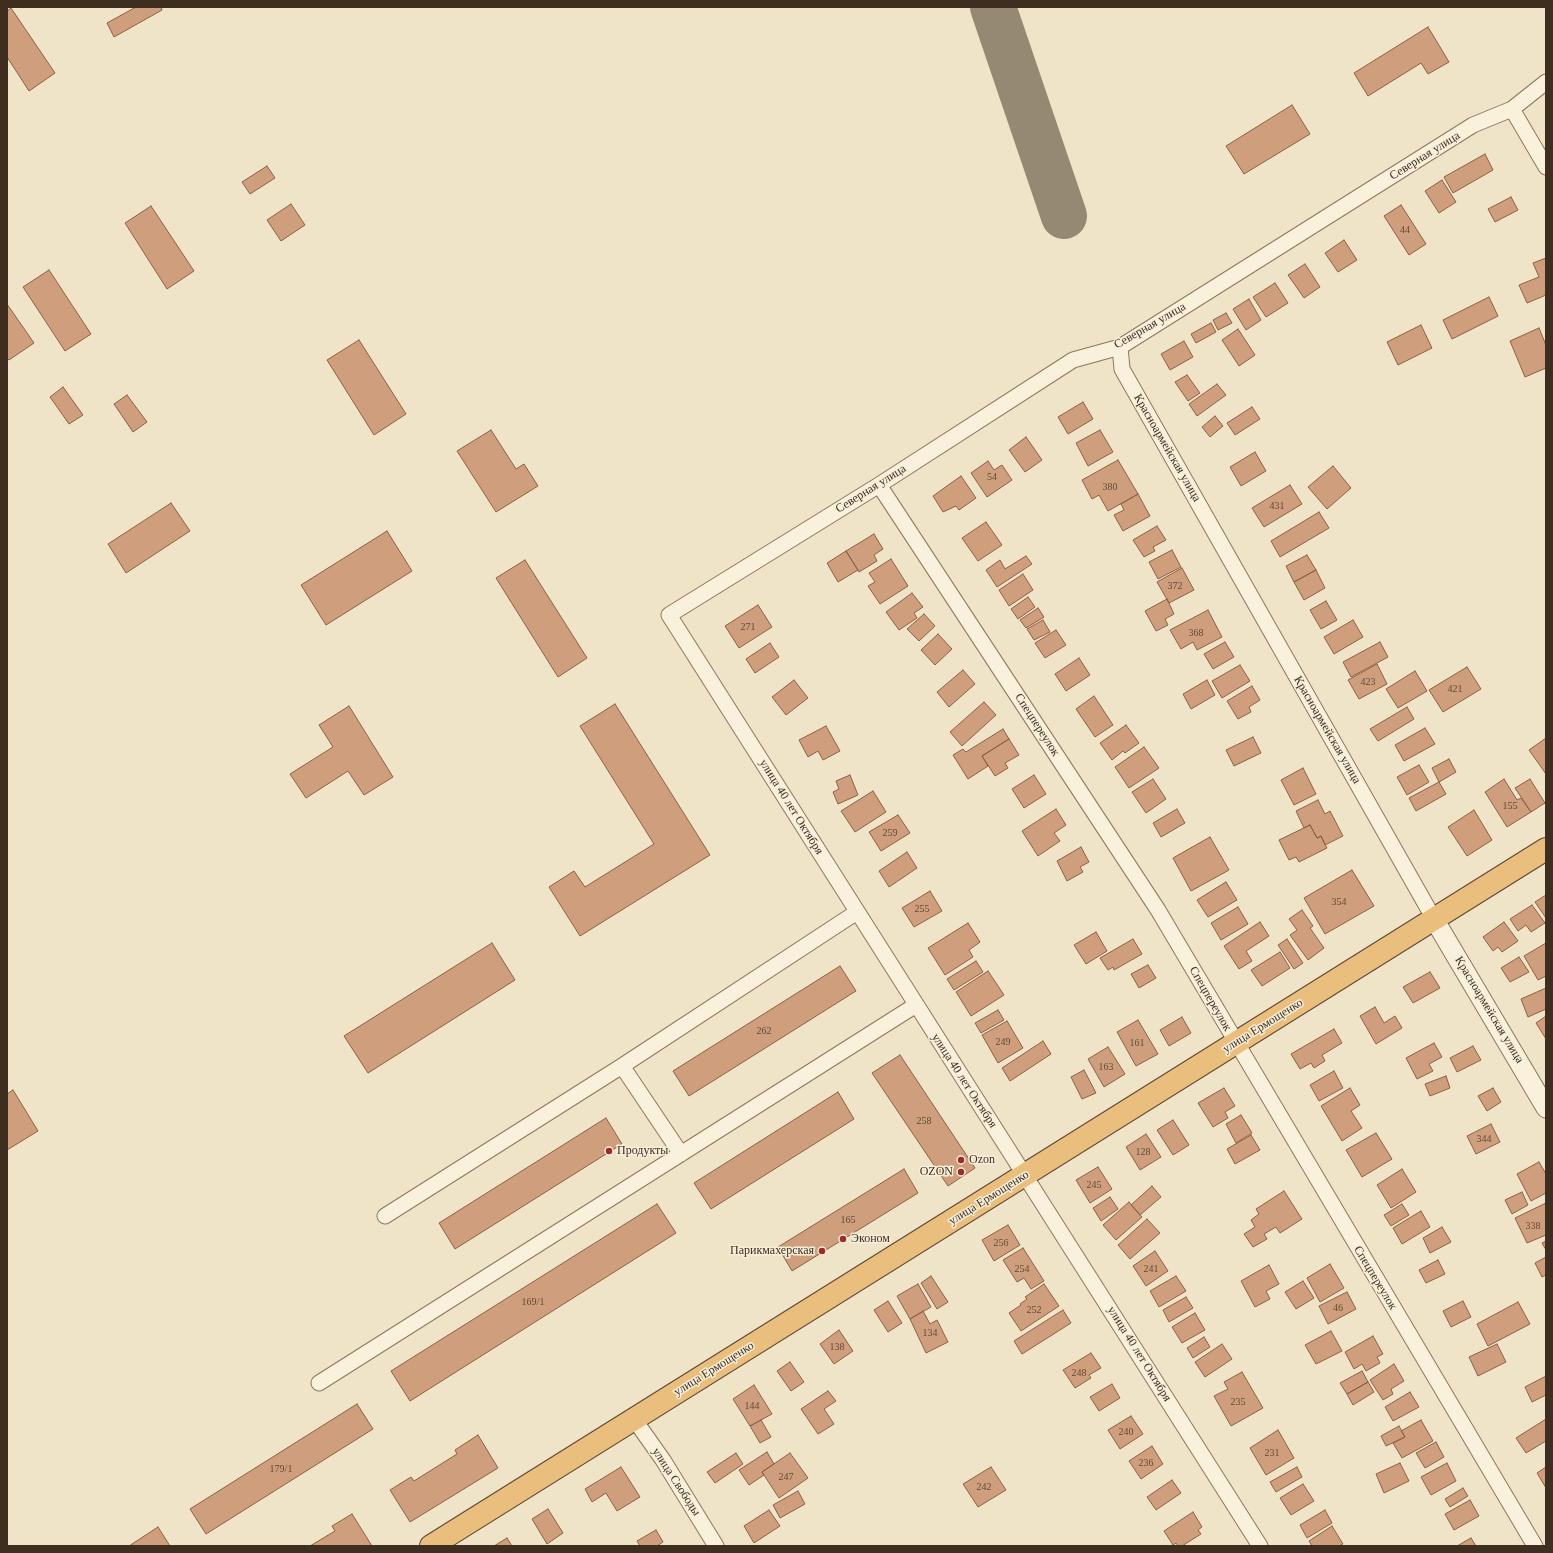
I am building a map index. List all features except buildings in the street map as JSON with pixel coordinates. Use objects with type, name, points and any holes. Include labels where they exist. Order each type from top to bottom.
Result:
[{"type":"highway","name":"улица Ермощенко","points":[[431,1546],[1546,849]]},
{"type":"street","name":"Северная улица","points":[[669,615],[879,484],[1073,360],[1120,347],[1473,125],[1512,109],[1546,82]]},
{"type":"street","points":[[1512,109],[1546,167]]},
{"type":"street","name":"Красноармейская улица","points":[[1120,347],[1122,369],[1434,919],[1546,1108]]},
{"type":"street","name":"Спецпереулок","points":[[879,484],[1158,910],[1535,1546]]},
{"type":"street","name":"улица 40 лет Октября","points":[[669,615],[1260,1546]]},
{"type":"street","points":[[385,1216],[622,1066],[857,912]]},
{"type":"street","points":[[319,1383],[916,1005]]},
{"type":"street","points":[[622,1066],[681,1154]]},
{"type":"street","name":"улица Свободы","points":[[634,1419],[663,1460],[716,1546]]},
{"type":"taxiway","points":[[993,7],[1064,216]]},
{"type":"place","name":"Продукты","points":[[609,1151]]},
{"type":"place","name":"Ozon","points":[[961,1160]]},
{"type":"place","name":"OZON","points":[[961,1172]]},
{"type":"place","name":"Эконом","points":[[843,1239]]},
{"type":"place","name":"Парикмахерская","points":[[822,1251]]}]
